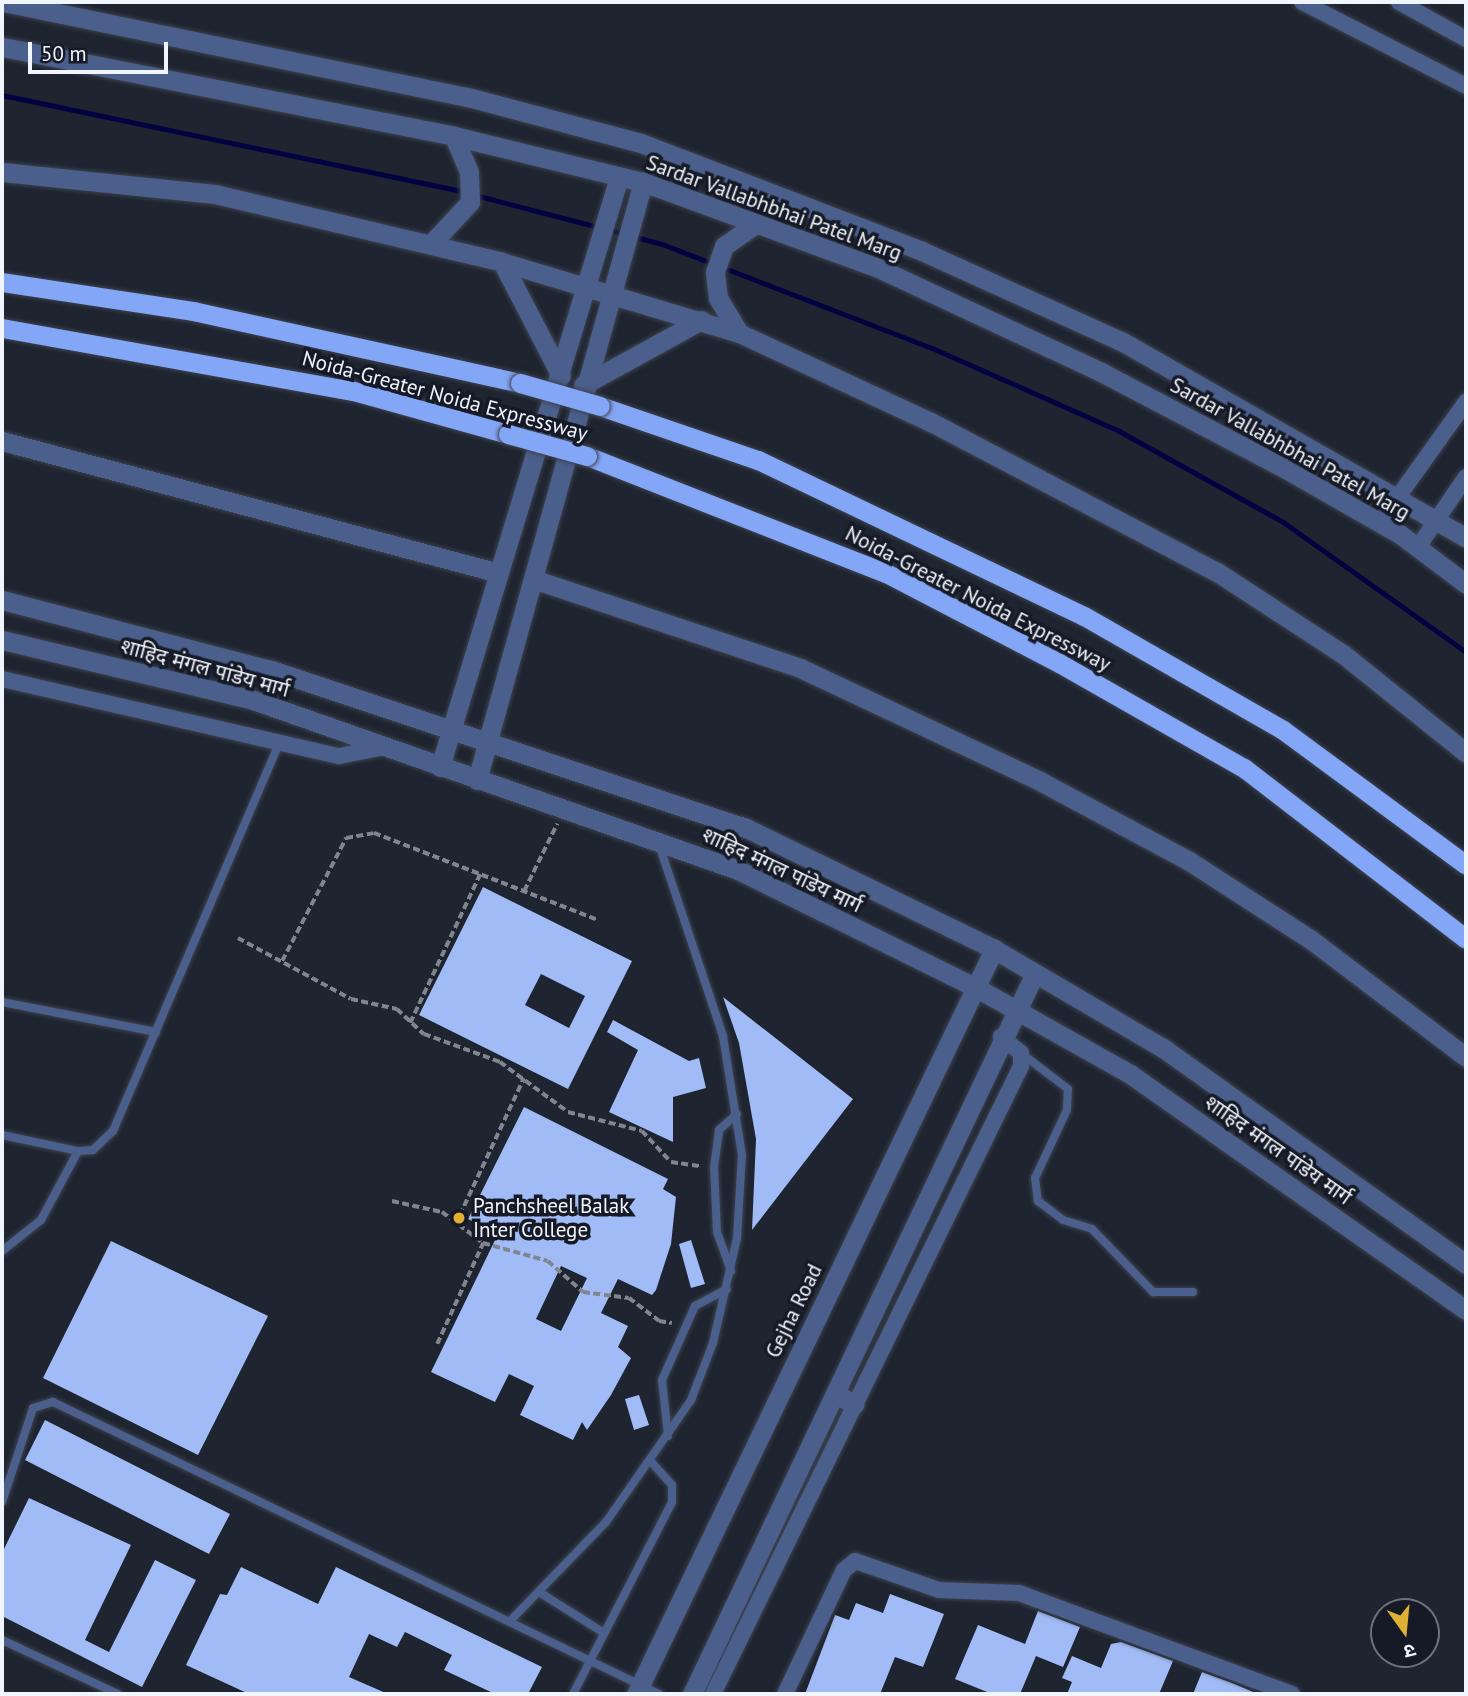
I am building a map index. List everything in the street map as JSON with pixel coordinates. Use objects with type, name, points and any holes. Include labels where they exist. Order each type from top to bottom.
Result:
[{"type":"highway","name":"Noida-Greater Noida Expressway","points":[[2,282],[194,311],[520,383],[600,406],[758,460],[1084,616],[1283,730],[1466,864]]},
{"type":"highway","name":"Noida-Greater Noida Expressway","points":[[2,328],[353,391],[587,456],[873,567],[1059,663],[1244,768],[1466,939]]},
{"type":"street","name":"Sardar Vallabhbhai Patel Marg","points":[[4,2],[468,97],[641,143],[1043,305],[1399,494],[1438,517],[1466,538]]},
{"type":"street","points":[[1302,2],[1466,86]]},
{"type":"street","points":[[1399,2],[1466,39]]},
{"type":"street","name":"Sardar Vallabhbhai Patel Marg","points":[[2,47],[454,135],[643,183],[878,268],[1101,372],[1380,522],[1466,584]]},
{"type":"street","points":[[431,244],[470,202],[469,172],[454,135]]},
{"type":"street","points":[[2,172],[215,194],[502,262],[610,291],[739,332],[931,422],[1217,572],[1342,654],[1466,753]]},
{"type":"street","points":[[440,767],[620,177]]},
{"type":"street","points":[[477,780],[536,580],[583,385],[643,183]]},
{"type":"street","points":[[739,332],[718,298],[715,272],[724,246],[756,224]]},
{"type":"street","points":[[502,262],[561,376]]},
{"type":"street","points":[[583,385],[701,320]]},
{"type":"street","points":[[1380,522],[1466,402]]},
{"type":"street","points":[[2,441],[499,573]]},
{"type":"street","points":[[1418,547],[1466,477]]},
{"type":"street","points":[[536,580],[800,668],[1040,781],[1244,896],[1466,1057]]},
{"type":"street","points":[[2,600],[271,670],[453,728],[746,828],[994,949],[1163,1048],[1466,1264]]},
{"type":"street","name":"शाहिद मंगल पांडेय मार्ग","points":[[2,640],[253,700],[477,780],[566,805],[738,870],[975,987],[1130,1074],[1466,1310]]},
{"type":"street","points":[[2,679],[349,757],[385,747]]},
{"type":"street","name":"Gejha Road","points":[[638,1690],[994,949]]},
{"type":"street","points":[[692,1694],[1001,1037],[1035,973]]},
{"type":"street","points":[[713,1694],[1021,1066],[1021,1053],[1001,1037]]},
{"type":"street","points":[[835,1394],[855,1404]]},
{"type":"street","points":[[785,1694],[844,1570],[855,1561],[939,1590],[1019,1593],[1292,1694]]},
{"type":"lane","points":[[2,1135],[78,1151],[93,1150],[113,1131],[280,742]]},
{"type":"lane","points":[[510,1621],[597,1534],[652,1463],[695,1394],[731,1271],[742,1155],[737,1114],[720,1025],[657,839]]},
{"type":"lane","points":[[2,1002],[156,1032]]},
{"type":"lane","points":[[1021,1053],[1068,1089],[1067,1111],[1035,1178],[1038,1201],[1063,1220],[1092,1229],[1153,1292],[1193,1292]]},
{"type":"lane","points":[[731,1271],[717,1231],[714,1167],[719,1130],[737,1114]]},
{"type":"lane","points":[[2,1251],[41,1220],[78,1151]]},
{"type":"lane","points":[[668,1436],[661,1389],[685,1325],[695,1306],[727,1289]]},
{"type":"lane","points":[[2,1502],[33,1408],[52,1402],[590,1660],[638,1690],[659,1694]]},
{"type":"lane","points":[[573,1694],[674,1496],[652,1463]]},
{"type":"lane","points":[[539,1592],[604,1633]]},
{"type":"lane","points":[[2,1640],[118,1694]]},
{"type":"path","points":[[524,891],[566,805]]},
{"type":"path","points":[[282,961],[346,838],[374,833],[598,920]]},
{"type":"path","points":[[410,1023],[480,874]]},
{"type":"path","points":[[238,938],[351,999],[397,1009],[410,1023],[524,1078],[568,1112],[642,1131],[671,1162],[714,1167]]},
{"type":"path","points":[[455,1225],[524,1078]]},
{"type":"path","points":[[392,1201],[423,1204],[483,1243],[548,1261],[583,1292],[629,1298],[659,1321],[685,1325]]},
{"type":"path","points":[[438,1344],[483,1243]]},
{"type":"building","points":[[483,887],[632,961],[568,1089],[419,1015]],"holes":[[[541,974],[585,996],[569,1028],[525,1005]]]},
{"type":"building","points":[[723,997],[853,1099],[752,1230],[756,1139],[739,1043]]},
{"type":"building","points":[[613,1020],[689,1061],[699,1058],[706,1088],[673,1097],[673,1142],[609,1112],[638,1050],[607,1032]]},
{"type":"building","points":[[524,1107],[668,1179],[663,1189],[676,1197],[671,1244],[656,1290],[652,1295],[618,1279],[601,1313],[628,1326],[618,1347],[631,1358],[611,1395],[587,1430],[582,1422],[573,1440],[520,1415],[534,1386],[509,1374],[495,1402],[431,1372],[498,1234],[468,1219]],"holes":[[[561,1266],[587,1278],[561,1331],[536,1319]]]},
{"type":"building","points":[[691,1240],[705,1284],[691,1288],[679,1244]]},
{"type":"building","points":[[111,1241],[268,1316],[198,1455],[43,1378]]},
{"type":"building","points":[[639,1395],[649,1425],[634,1430],[625,1399]]},
{"type":"building","points":[[45,1420],[230,1514],[209,1554],[25,1460]]},
{"type":"building","points":[[29,1498],[131,1545],[85,1640],[109,1652],[155,1560],[196,1580],[142,1687],[2,1616],[2,1553]]},
{"type":"building","points":[[241,1567],[318,1604],[336,1567],[542,1667],[528,1694],[495,1694],[444,1670],[452,1655],[405,1632],[397,1647],[369,1634],[349,1677],[388,1694],[249,1694],[186,1665],[220,1594],[227,1595]]},
{"type":"building","points":[[890,1594],[944,1614],[923,1667],[895,1657],[880,1694],[805,1694],[835,1615],[849,1620],[856,1603],[883,1613]]},
{"type":"building","points":[[1038,1611],[1080,1627],[1063,1667],[1036,1656],[1020,1694],[992,1694],[955,1679],[978,1625],[1025,1644]]},
{"type":"building","points":[[1121,1642],[1173,1661],[1159,1694],[1067,1694],[1072,1682],[1062,1678],[1072,1656],[1101,1668],[1111,1644]]},
{"type":"building","points":[[1202,1672],[1232,1683],[1258,1694],[1193,1694]]},
{"type":"waterway","points":[[2,95],[466,192]]},
{"type":"waterway","points":[[475,195],[598,227]]},
{"type":"waterway","points":[[607,229],[662,244],[932,348],[1119,431],[1283,522],[1466,652]]},
{"type":"place","name":"Panchsheel Balak Inter College","points":[[459,1218]]}]
